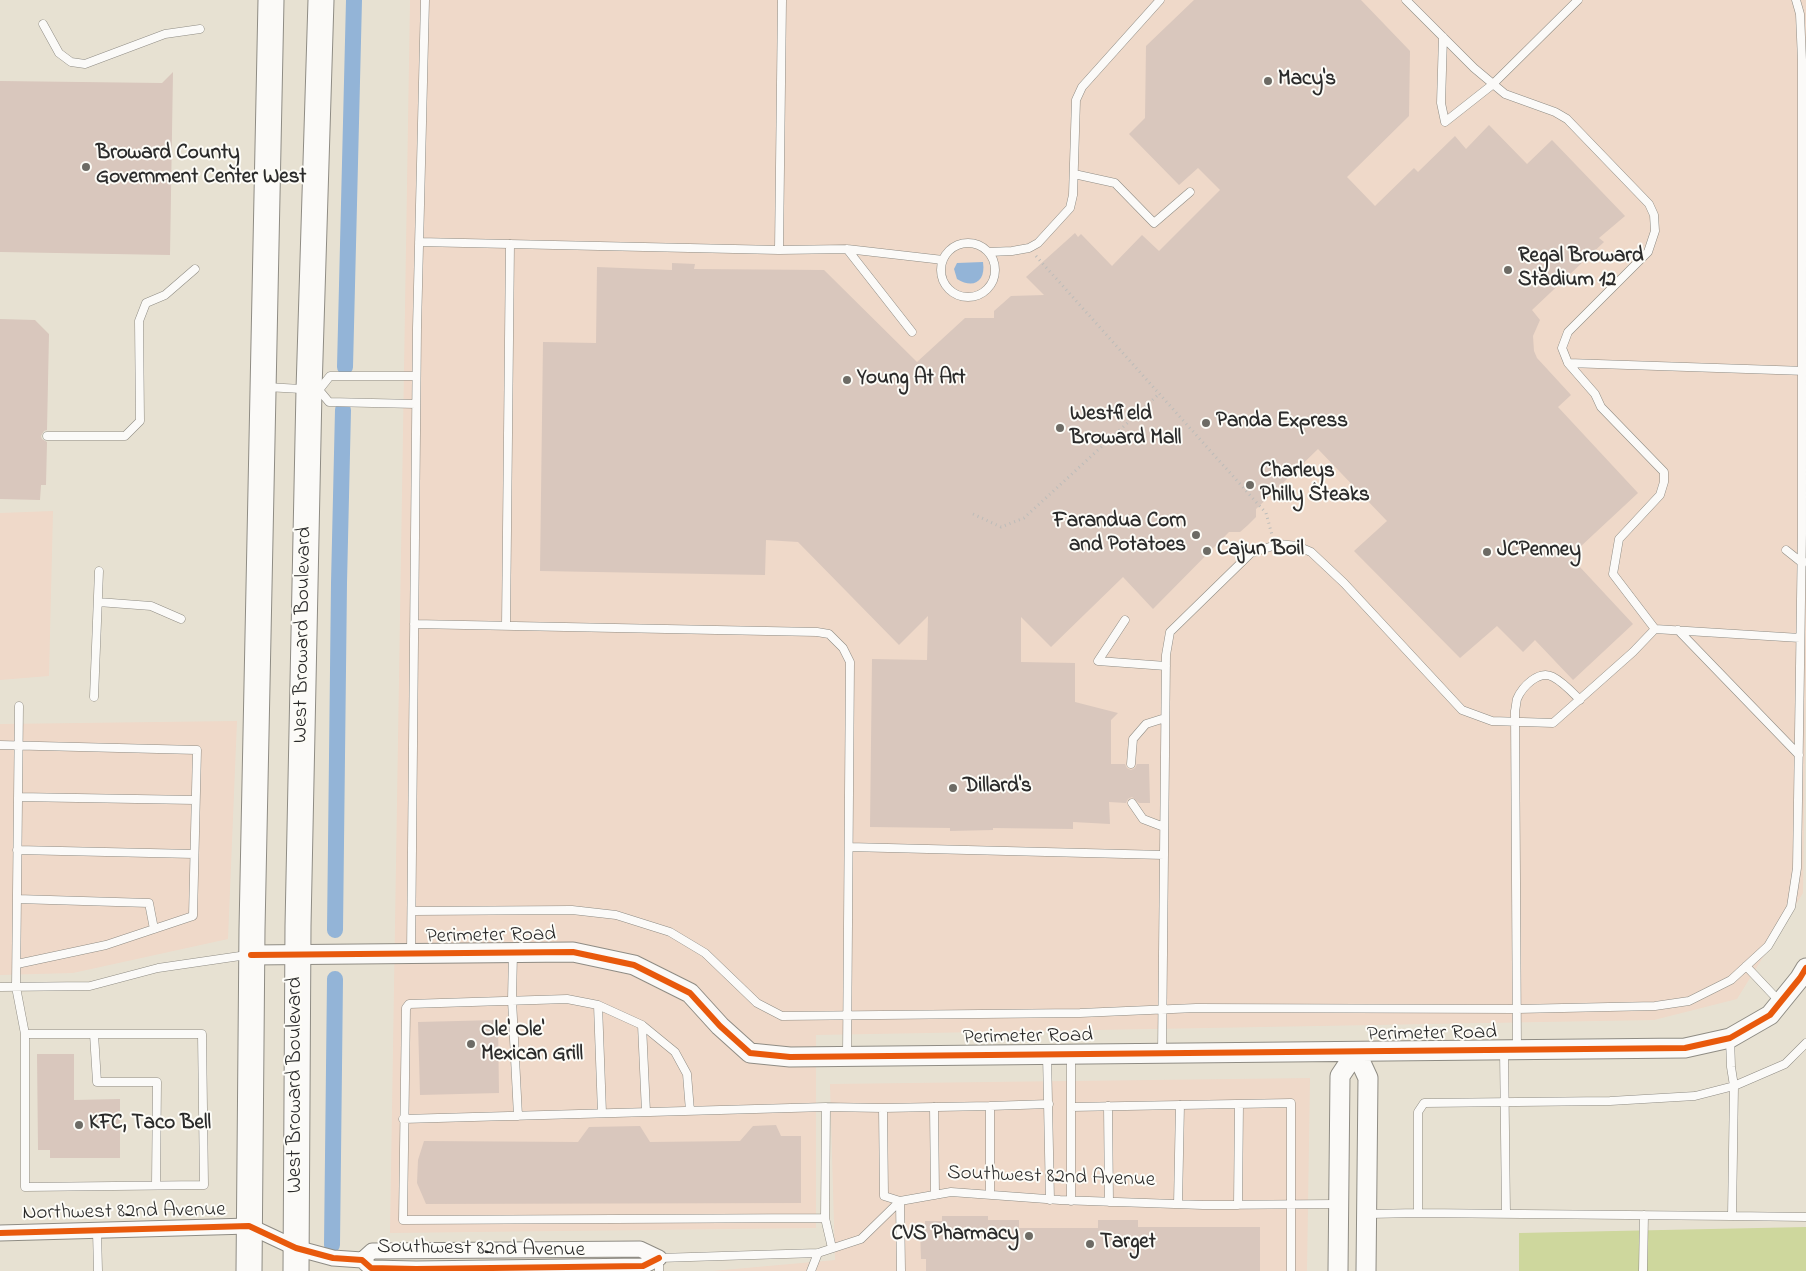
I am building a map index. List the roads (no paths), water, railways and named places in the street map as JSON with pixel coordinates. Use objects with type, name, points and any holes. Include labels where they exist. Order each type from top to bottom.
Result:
[{"type":"main road","points":[[249,1271],[252,954],[271,0]]},
{"type":"main road","name":"West Broward Boulevard","points":[[296,1260],[298,955],[314,390],[321,0]]},
{"type":"street","name":"Perimeter Road","points":[[252,954],[573,952],[634,965],[690,993],[720,1026],[750,1053],[790,1057],[1685,1048],[1730,1038],[1770,1015],[1806,968]]},
{"type":"street","points":[[1338,1271],[1340,1076],[1356,1052]]},
{"type":"street","points":[[1356,1052],[1368,1078],[1366,1262]]},
{"type":"street","name":"Northwest 82nd Avenue","points":[[0,1233],[249,1226]]},
{"type":"street","name":"Southwest 82nd Avenue","points":[[249,1226],[296,1260],[333,1258],[369,1266],[452,1270],[510,1268],[617,1269],[659,1264]]},
{"type":"street","points":[[1338,1244],[1366,1262]]},
{"type":"street","name":"Southwest 82nd Avenue","points":[[369,1266],[372,1251],[640,1249],[659,1264]]},
{"type":"street","points":[[510,1268],[511,1250]]},
{"type":"lane","points":[[411,954],[416,376],[425,0]]},
{"type":"lane","points":[[779,250],[782,0]]},
{"type":"lane","points":[[989,252],[1012,252],[1029,248],[1038,243],[1070,208],[1073,194],[1076,100],[1082,87],[1160,0]]},
{"type":"lane","points":[[1406,0],[1492,85],[1505,94],[1567,118],[1649,204],[1654,216],[1655,231],[1648,252],[1568,332],[1562,348],[1568,363],[1595,394],[1601,407],[1664,472],[1664,482],[1660,495],[1619,539],[1613,574],[1654,629]]},
{"type":"lane","points":[[1443,38],[1441,103],[1445,122],[1492,85],[1578,0]]},
{"type":"lane","points":[[412,911],[572,910],[616,915],[670,932],[698,949],[757,1003],[782,1016],[1080,1013],[1163,1009],[1517,1010],[1612,1008],[1655,1006],[1690,1001],[1731,980],[1768,946],[1791,907],[1802,830],[1799,755],[1800,638],[1804,562],[1802,60],[1800,14],[1796,0]]},
{"type":"lane","points":[[43,24],[59,53],[71,62],[85,64],[164,34],[200,29]]},
{"type":"lane","points":[[1074,174],[1115,182],[1154,223],[1190,192]]},
{"type":"lane","points":[[419,242],[779,250],[847,249],[943,260]]},
{"type":"lane","points":[[963,243],[973,243],[989,252],[993,259],[995,277],[991,285],[977,296],[960,296],[952,292],[946,285],[941,268],[943,260],[947,251],[963,243]]},
{"type":"lane","points":[[506,626],[510,244]]},
{"type":"lane","points":[[847,249],[912,332]]},
{"type":"lane","points":[[47,436],[125,436],[140,421],[138,321],[146,302],[165,295],[196,269]]},
{"type":"lane","points":[[1568,363],[1804,371]]},
{"type":"lane","points":[[314,390],[330,376],[416,376]]},
{"type":"lane","points":[[263,387],[314,390],[329,402],[416,404]]},
{"type":"lane","points":[[1162,1053],[1166,655],[1170,632],[1251,553],[1275,545],[1298,546],[1312,552],[1344,583],[1462,710],[1492,721],[1553,723],[1633,652],[1654,629],[1800,638]]},
{"type":"lane","points":[[1786,550],[1804,562]]},
{"type":"lane","points":[[94,697],[99,571]]},
{"type":"lane","points":[[98,602],[151,606],[181,619]]},
{"type":"lane","points":[[1126,620],[1098,661],[1166,666]]},
{"type":"lane","points":[[414,624],[817,632],[829,634],[843,648],[850,662],[847,1056]]},
{"type":"lane","points":[[1678,630],[1799,755]]},
{"type":"lane","points":[[1506,1214],[1505,1101],[1517,1010],[1517,700],[1528,684],[1537,677],[1549,675],[1555,677],[1580,700]]},
{"type":"lane","points":[[19,706],[16,987],[25,1034],[25,1187],[204,1185],[202,1034],[25,1034]]},
{"type":"lane","points":[[1131,764],[1134,739],[1146,724],[1165,718]]},
{"type":"lane","points":[[0,745],[197,750],[193,916],[106,945],[17,964]]},
{"type":"lane","points":[[18,797],[196,800]]},
{"type":"lane","points":[[1132,803],[1144,819],[1164,827]]},
{"type":"lane","points":[[849,847],[1164,855]]},
{"type":"lane","points":[[18,850],[194,854]]},
{"type":"lane","points":[[17,899],[148,903],[154,929]]},
{"type":"lane","points":[[512,953],[512,1000],[518,1116]]},
{"type":"lane","points":[[0,988],[90,986],[158,968],[252,954]]},
{"type":"lane","points":[[1746,966],[1780,1002]]},
{"type":"lane","points":[[690,1111],[687,1074],[675,1052],[642,1025],[598,1005],[567,999],[409,1004],[407,1006],[403,1119],[403,1220],[825,1218]]},
{"type":"lane","points":[[598,1005],[602,1113]]},
{"type":"lane","points":[[642,1025],[646,1112]]},
{"type":"lane","points":[[94,1034],[97,1082],[157,1082],[156,1185]]},
{"type":"lane","points":[[1730,1038],[1734,1086],[1732,1216]]},
{"type":"lane","points":[[1418,1213],[1418,1112],[1424,1102],[1610,1100],[1695,1096],[1734,1086],[1785,1064],[1806,1043]]},
{"type":"lane","points":[[1048,1054],[1050,1200]]},
{"type":"lane","points":[[1071,1054],[1071,1201]]},
{"type":"lane","points":[[1071,1107],[1291,1103],[1291,1271]]},
{"type":"lane","points":[[403,1119],[1049,1104]]},
{"type":"lane","points":[[1178,1204],[1180,1104]]},
{"type":"lane","points":[[1238,1205],[1239,1104]]},
{"type":"lane","points":[[990,1106],[990,1195]]},
{"type":"lane","points":[[1108,1106],[1109,1202]]},
{"type":"lane","points":[[934,1107],[935,1195]]},
{"type":"lane","points":[[826,1108],[825,1218],[832,1248]]},
{"type":"lane","points":[[883,1108],[884,1196],[900,1201],[901,1271]]},
{"type":"lane","name":"Southwest 82nd Avenue","points":[[659,1264],[818,1253],[861,1239],[900,1201],[951,1192],[1071,1201],[1238,1205],[1339,1204]]},
{"type":"lane","points":[[1366,1214],[1806,1217]]},
{"type":"lane","points":[[1643,1271],[1644,1215]]},
{"type":"lane","points":[[97,1231],[98,1271]]},
{"type":"lane","points":[[812,1271],[818,1253]]},
{"type":"water","points":[[983,262],[982,274],[977,282],[968,283],[957,279],[954,269],[957,263]]},
{"type":"waterway","points":[[345,367],[354,0]]},
{"type":"waterway","points":[[335,930],[343,410]]},
{"type":"waterway","points":[[332,1245],[335,979]]},
{"type":"place","name":"Macy's","points":[[1268,81]]},
{"type":"place","name":"Broward County Government Center West","points":[[86,167]]},
{"type":"place","name":"Regal Broward Stadium 12","points":[[1508,270]]},
{"type":"place","name":"Young At Art","points":[[847,380]]},
{"type":"place","name":"Panda Express","points":[[1206,423]]},
{"type":"place","name":"Westfield Broward Mall","points":[[1060,428]]},
{"type":"place","name":"Charleys Philly Steaks","points":[[1250,485]]},
{"type":"place","name":"Farandua Corn and Potatoes","points":[[1196,535]]},
{"type":"place","name":"Cajun Boil","points":[[1207,551]]},
{"type":"place","name":"JCPenney","points":[[1487,552]]},
{"type":"place","name":"Dillard's","points":[[953,788]]},
{"type":"place","name":"Ole' Ole' Mexican Grill","points":[[471,1044]]},
{"type":"place","name":"KFC, Taco Bell","points":[[79,1125]]},
{"type":"place","name":"CVS Pharmacy","points":[[1029,1236]]},
{"type":"place","name":"Target","points":[[1090,1244]]}]
